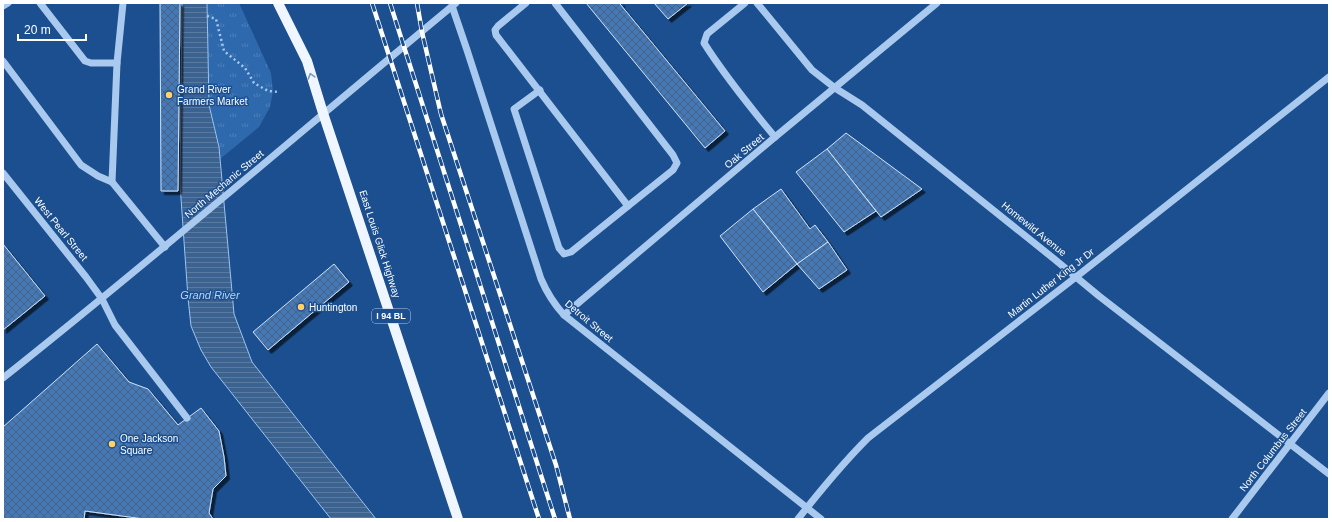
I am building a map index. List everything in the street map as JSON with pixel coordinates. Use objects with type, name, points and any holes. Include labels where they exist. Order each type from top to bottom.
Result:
[{"type":"main road","name":"I 94 BL","points":[[278,3],[307,61],[323,113]]},
{"type":"main road","name":"East Louis Glick Highway","points":[[323,113],[458,519]]},
{"type":"street","points":[[3,6],[8,3]]},
{"type":"street","points":[[40,3],[85,61],[91,63],[117,63]]},
{"type":"street","points":[[112,182],[117,63],[123,3]]},
{"type":"street","points":[[526,3],[498,26],[495,30],[496,35],[540,90],[628,206]]},
{"type":"street","points":[[540,90],[514,110],[559,248],[564,254],[571,252],[673,170],[677,163],[673,155],[555,3]]},
{"type":"street","points":[[745,3],[706,34],[704,43],[758,117],[775,137]]},
{"type":"street","name":"Homewild Avenue","points":[[757,3],[812,70],[835,88],[862,105],[1076,277],[1329,474]]},
{"type":"street","name":"Oak Street","points":[[564,315],[937,3]]},
{"type":"street","name":"North Mechanic Street","points":[[3,378],[165,247],[323,113],[454,5]]},
{"type":"street","name":"Detroit Street","points":[[454,5],[467,50],[541,279],[550,298],[564,315],[820,519]]},
{"type":"street","points":[[3,61],[81,165],[112,182],[165,247]]},
{"type":"street","name":"Martin Luther King Jr Dr","points":[[798,519],[829,480],[868,438],[1076,277],[1329,77]]},
{"type":"street","name":"West Pearl Street","points":[[3,173],[102,299],[115,325],[187,418]]},
{"type":"street","name":"North Columbus Street","points":[[1232,519],[1329,393]]},
{"type":"path","points":[[207,16],[216,19],[224,51],[245,68],[254,83],[268,91],[279,92]]},
{"type":"green space","points":[[207,3],[239,3],[271,73],[273,91],[270,107],[259,127],[220,159],[219,147],[209,105]]},
{"type":"water","name":"Grand River","points":[[182,3],[207,3],[209,105],[219,147],[234,314],[252,362],[376,519],[331,519],[211,367],[201,350],[191,326],[180,184]]},
{"type":"building","name":"Grand River Farmers Market","points":[[160,3],[180,3],[178,191],[161,191]]},
{"type":"building","points":[[586,3],[622,3],[620,4],[725,131],[705,148]]},
{"type":"building","points":[[654,3],[688,3],[668,19]]},
{"type":"building","points":[[846,133],[922,189],[881,217],[827,149]]},
{"type":"building","points":[[827,149],[876,211],[844,232],[796,172]]},
{"type":"building","points":[[781,189],[810,229],[815,225],[828,242],[797,264],[753,209]]},
{"type":"building","points":[[753,209],[797,264],[763,292],[720,236]]},
{"type":"building","points":[[828,242],[847,270],[819,289],[797,264]]},
{"type":"building","points":[[3,244],[45,296],[3,330]]},
{"type":"building","name":"Huntington","points":[[334,264],[349,282],[268,350],[253,332]]},
{"type":"building","name":"One Jackson Square","points":[[97,344],[129,382],[148,389],[178,425],[201,408],[219,431],[226,476],[213,489],[209,513],[213,519],[144,519],[85,511],[84,519],[3,519],[3,427]]},
{"type":"railway","points":[[372,3],[539,519]]},
{"type":"railway","points":[[390,3],[555,519]]},
{"type":"railway","points":[[417,3],[422,32],[441,114],[556,465],[570,519]]},
{"type":"place","name":"Grand River Farmers Market","points":[[169,95]]},
{"type":"place","name":"Huntington","points":[[301,307]]},
{"type":"place","name":"One Jackson Square","points":[[112,444]]}]
